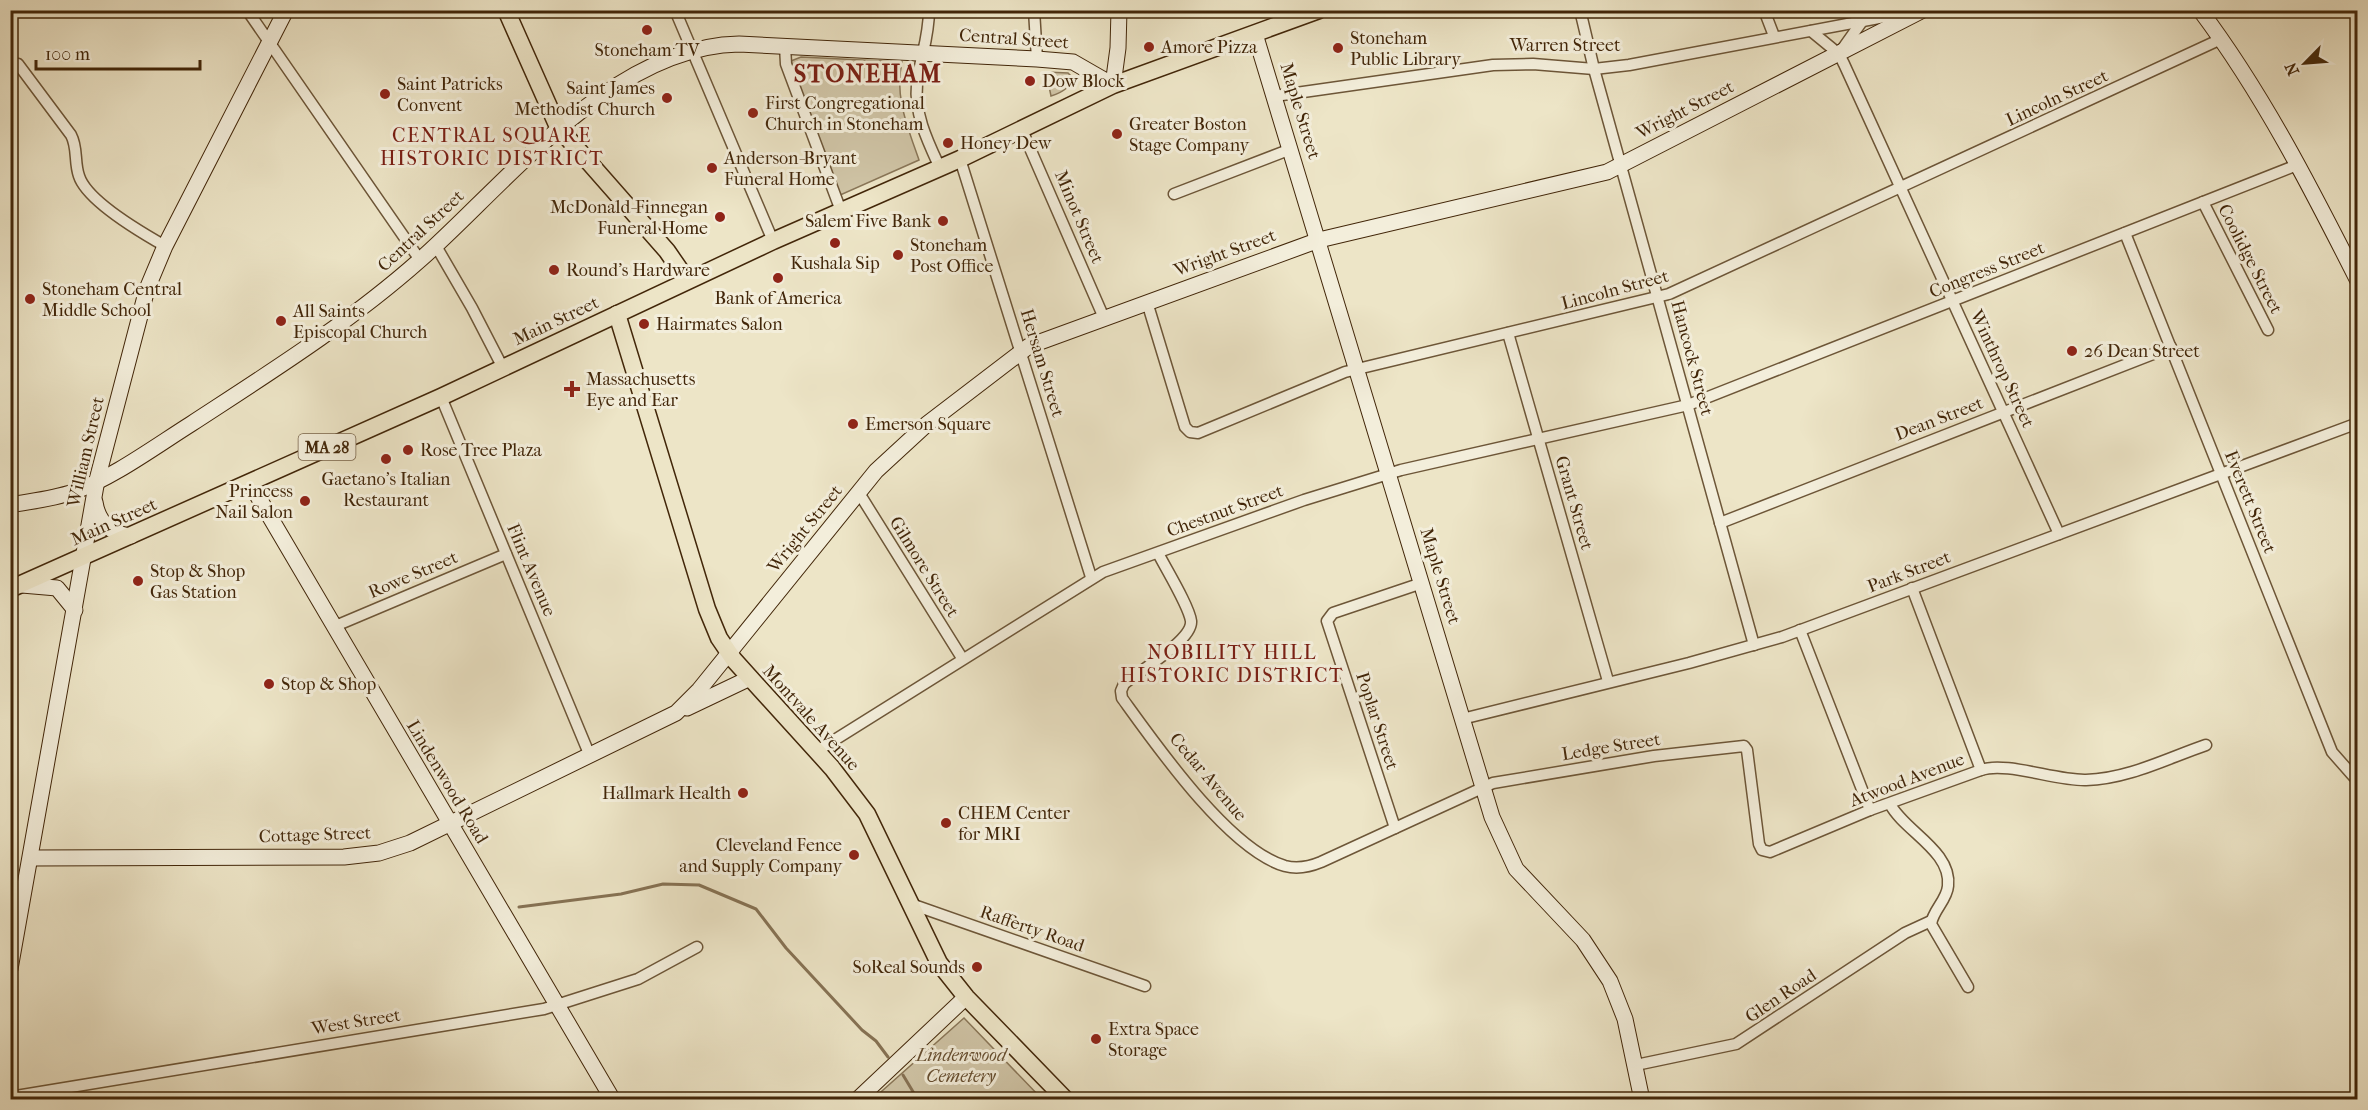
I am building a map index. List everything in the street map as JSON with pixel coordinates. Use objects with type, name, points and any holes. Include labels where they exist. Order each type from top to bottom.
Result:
[{"type":"main road","points":[[506,10],[558,127],[661,245],[687,280]]},
{"type":"main road","name":"Main Street","points":[[16,587],[441,397],[772,241],[960,159],[1113,85],[1319,10]]},
{"type":"main road","name":"Montvale Avenue","points":[[617,314],[716,632],[729,653],[750,678],[837,773],[871,820],[908,903],[939,963],[966,996],[1066,1100]]},
{"type":"street","points":[[247,10],[271,41],[420,260]]},
{"type":"street","name":"William Street","points":[[10,969],[32,858],[98,480],[147,289],[165,246],[286,10]]},
{"type":"street","points":[[675,10],[772,241]]},
{"type":"street","points":[[929,10],[929,35],[918,81],[919,113],[940,168]]},
{"type":"street","points":[[1034,10],[1037,59]]},
{"type":"street","points":[[1113,85],[1118,48],[1119,10]]},
{"type":"street","name":"Hancock Street","points":[[1580,10],[1594,69],[1754,645]]},
{"type":"street","points":[[1764,10],[1774,36]]},
{"type":"street","points":[[2200,10],[2222,39],[2297,165],[2358,281]]},
{"type":"street","name":"Warren Street","points":[[1275,96],[1492,65],[1527,64],[1594,69],[1629,65],[1774,36],[1811,31],[1862,15],[1923,11]]},
{"type":"street","name":"Warren Street","points":[[1839,54],[1923,11]]},
{"type":"street","points":[[1839,54],[1862,15]]},
{"type":"street","name":"Winthrop Street","points":[[1811,31],[1839,54],[2059,534]]},
{"type":"street","name":"Maple Street","points":[[1255,34],[1358,368],[1462,719],[1501,839],[1516,869],[1576,932],[1606,975],[1625,1019],[1642,1100]]},
{"type":"street","name":"Lincoln Street","points":[[1147,302],[1185,425],[1192,433],[1200,432],[1358,368],[1658,298],[1901,189],[2222,39]]},
{"type":"street","name":"Central Street","points":[[10,505],[74,492],[98,480],[153,448],[312,344],[371,301],[420,260],[558,127],[639,74],[692,50],[729,44],[1037,59],[1073,62],[1113,85]]},
{"type":"street","points":[[785,46],[786,64],[841,211]]},
{"type":"street","name":"Wright Street","points":[[729,653],[876,471],[921,429],[1020,351],[1319,240],[1607,172],[1839,54]]},
{"type":"street","points":[[18,64],[71,135],[76,147],[78,173],[85,187],[129,223],[165,246]]},
{"type":"street","name":"Minot Street","points":[[1022,130],[1104,318]]},
{"type":"street","points":[[1174,194],[1291,149]]},
{"type":"street","name":"Hersam Street","points":[[960,159],[1091,577]]},
{"type":"street","name":"Congress Street","points":[[1688,405],[2297,165]]},
{"type":"street","name":"Coolidge Street","points":[[2203,202],[2268,330]]},
{"type":"street","name":"Everett Street","points":[[2125,233],[2332,752],[2354,777]]},
{"type":"street","points":[[435,246],[472,308],[503,368]]},
{"type":"street","name":"Grant Street","points":[[1508,333],[1608,681]]},
{"type":"street","name":"Dean Street","points":[[1720,523],[2171,347]]},
{"type":"street","name":"Flint Avenue","points":[[441,397],[590,756]]},
{"type":"street","name":"Chestnut Street","points":[[817,751],[1091,577],[1294,504],[1389,474],[1538,437],[1688,405]]},
{"type":"street","name":"Park Street","points":[[1462,719],[1754,645],[1800,630],[2358,423]]},
{"type":"street","name":"Lindenwood Road","points":[[250,483],[613,1100]]},
{"type":"street","name":"Gilmore Street","points":[[859,493],[962,658]]},
{"type":"street","points":[[95,496],[99,514],[107,527],[117,534],[131,536]]},
{"type":"street","name":"Cedar Avenue","points":[[1158,553],[1189,614],[1191,628],[1183,639],[1124,684],[1122,696],[1211,812],[1253,849],[1277,863],[1293,867],[1321,862],[1483,786]]},
{"type":"street","name":"Rowe Street","points":[[333,627],[506,554]]},
{"type":"street","name":"Poplar Street","points":[[1395,828],[1326,621],[1333,613],[1422,584]]},
{"type":"street","points":[[16,587],[57,588],[75,610]]},
{"type":"street","name":"Atwood Avenue","points":[[1765,852],[1777,851],[1870,810],[1981,770],[1912,588]]},
{"type":"street","points":[[1800,630],[1870,810]]},
{"type":"street","name":"Cottage Street","points":[[676,713],[699,690],[729,653]]},
{"type":"street","name":"Cottage Street","points":[[32,858],[362,856],[392,850],[750,678]]},
{"type":"street","points":[[1981,770],[1995,766],[2074,780],[2103,779],[2206,745]]},
{"type":"street","name":"Ledge Street","points":[[1483,786],[1654,756],[1734,746],[1745,747],[1756,832],[1760,847],[1765,852]]},
{"type":"street","points":[[1890,804],[1898,817],[1941,858],[1947,869],[1947,892],[1932,921],[1968,987]]},
{"type":"street","name":"Rafferty Road","points":[[908,903],[1145,986]]},
{"type":"street","name":"Glen Road","points":[[1636,1065],[1736,1044],[1905,933],[1932,921]]},
{"type":"street","name":"West Street","points":[[10,1097],[557,1005],[638,979],[697,947]]},
{"type":"street","points":[[857,1100],[966,996]]},
{"type":"green space","points":[[801,57],[902,62],[901,100],[919,160],[838,196],[791,61]]},
{"type":"green space","points":[[1046,72],[1068,73],[1072,77],[1070,84],[1065,90],[1051,96]]},
{"type":"green space","name":"Lindenwood Cemetery","points":[[964,1018],[1042,1099],[873,1099]]},
{"type":"waterway","points":[[519,907],[621,894],[663,884],[699,885],[756,909],[786,948],[862,1030],[876,1041],[888,1057]]},
{"type":"waterway","points":[[903,1075],[918,1100]]},
{"type":"place","name":"Stoneham TV","points":[[647,30]]},
{"type":"place","name":"Amore Pizza","points":[[1149,47]]},
{"type":"place","name":"Stoneham Public Library","points":[[1338,48]]},
{"type":"place","name":"Dow Block","points":[[1030,81]]},
{"type":"place","name":"Saint Patricks Convent","points":[[385,94]]},
{"type":"place","name":"Saint James Methodist Church","points":[[667,98]]},
{"type":"place","name":"First Congregational Church in Stoneham","points":[[753,113]]},
{"type":"place","name":"Greater Boston Stage Company","points":[[1117,134]]},
{"type":"place","name":"Honey Dew","points":[[948,143]]},
{"type":"place","name":"Anderson-Bryant Funeral Home","points":[[712,168]]},
{"type":"place","name":"McDonald-Finnegan Funeral Home","points":[[720,217]]},
{"type":"place","name":"Salem Five Bank","points":[[943,221]]},
{"type":"place","name":"Kushala Sip","points":[[835,243]]},
{"type":"place","name":"Stoneham Post Office","points":[[898,255]]},
{"type":"place","name":"Round's Hardware","points":[[554,270]]},
{"type":"place","name":"Bank of America","points":[[778,278]]},
{"type":"place","name":"Stoneham Central Middle School","points":[[30,299]]},
{"type":"place","name":"All Saints Episcopal Church","points":[[281,321]]},
{"type":"place","name":"Hairmates Salon","points":[[644,324]]},
{"type":"place","name":"26 Dean Street","points":[[2072,351]]},
{"type":"place","name":"Massachusetts Eye and Ear","points":[[572,389]]},
{"type":"place","name":"Emerson Square","points":[[853,424]]},
{"type":"place","name":"Rose Tree Plaza","points":[[408,450]]},
{"type":"place","name":"Gaetano's Italian Restaurant","points":[[386,459]]},
{"type":"place","name":"Princess Nail Salon","points":[[305,501]]},
{"type":"place","name":"Stop & Shop Gas Station","points":[[138,581]]},
{"type":"place","name":"Stop & Shop","points":[[269,684]]},
{"type":"place","name":"Hallmark Health","points":[[743,793]]},
{"type":"place","name":"CHEM Center for MRI","points":[[946,823]]},
{"type":"place","name":"Cleveland Fence and Supply Company","points":[[854,855]]},
{"type":"place","name":"SoReal Sounds","points":[[977,967]]},
{"type":"place","name":"Extra Space Storage","points":[[1096,1039]]},
{"type":"district","name":"STONEHAM","points":[[868,74]]},
{"type":"district","name":"CENTRAL SQUARE HISTORIC DISTRICT","points":[[492,146]]},
{"type":"district","name":"NOBILITY HILL HISTORIC DISTRICT","points":[[1232,664]]}]
